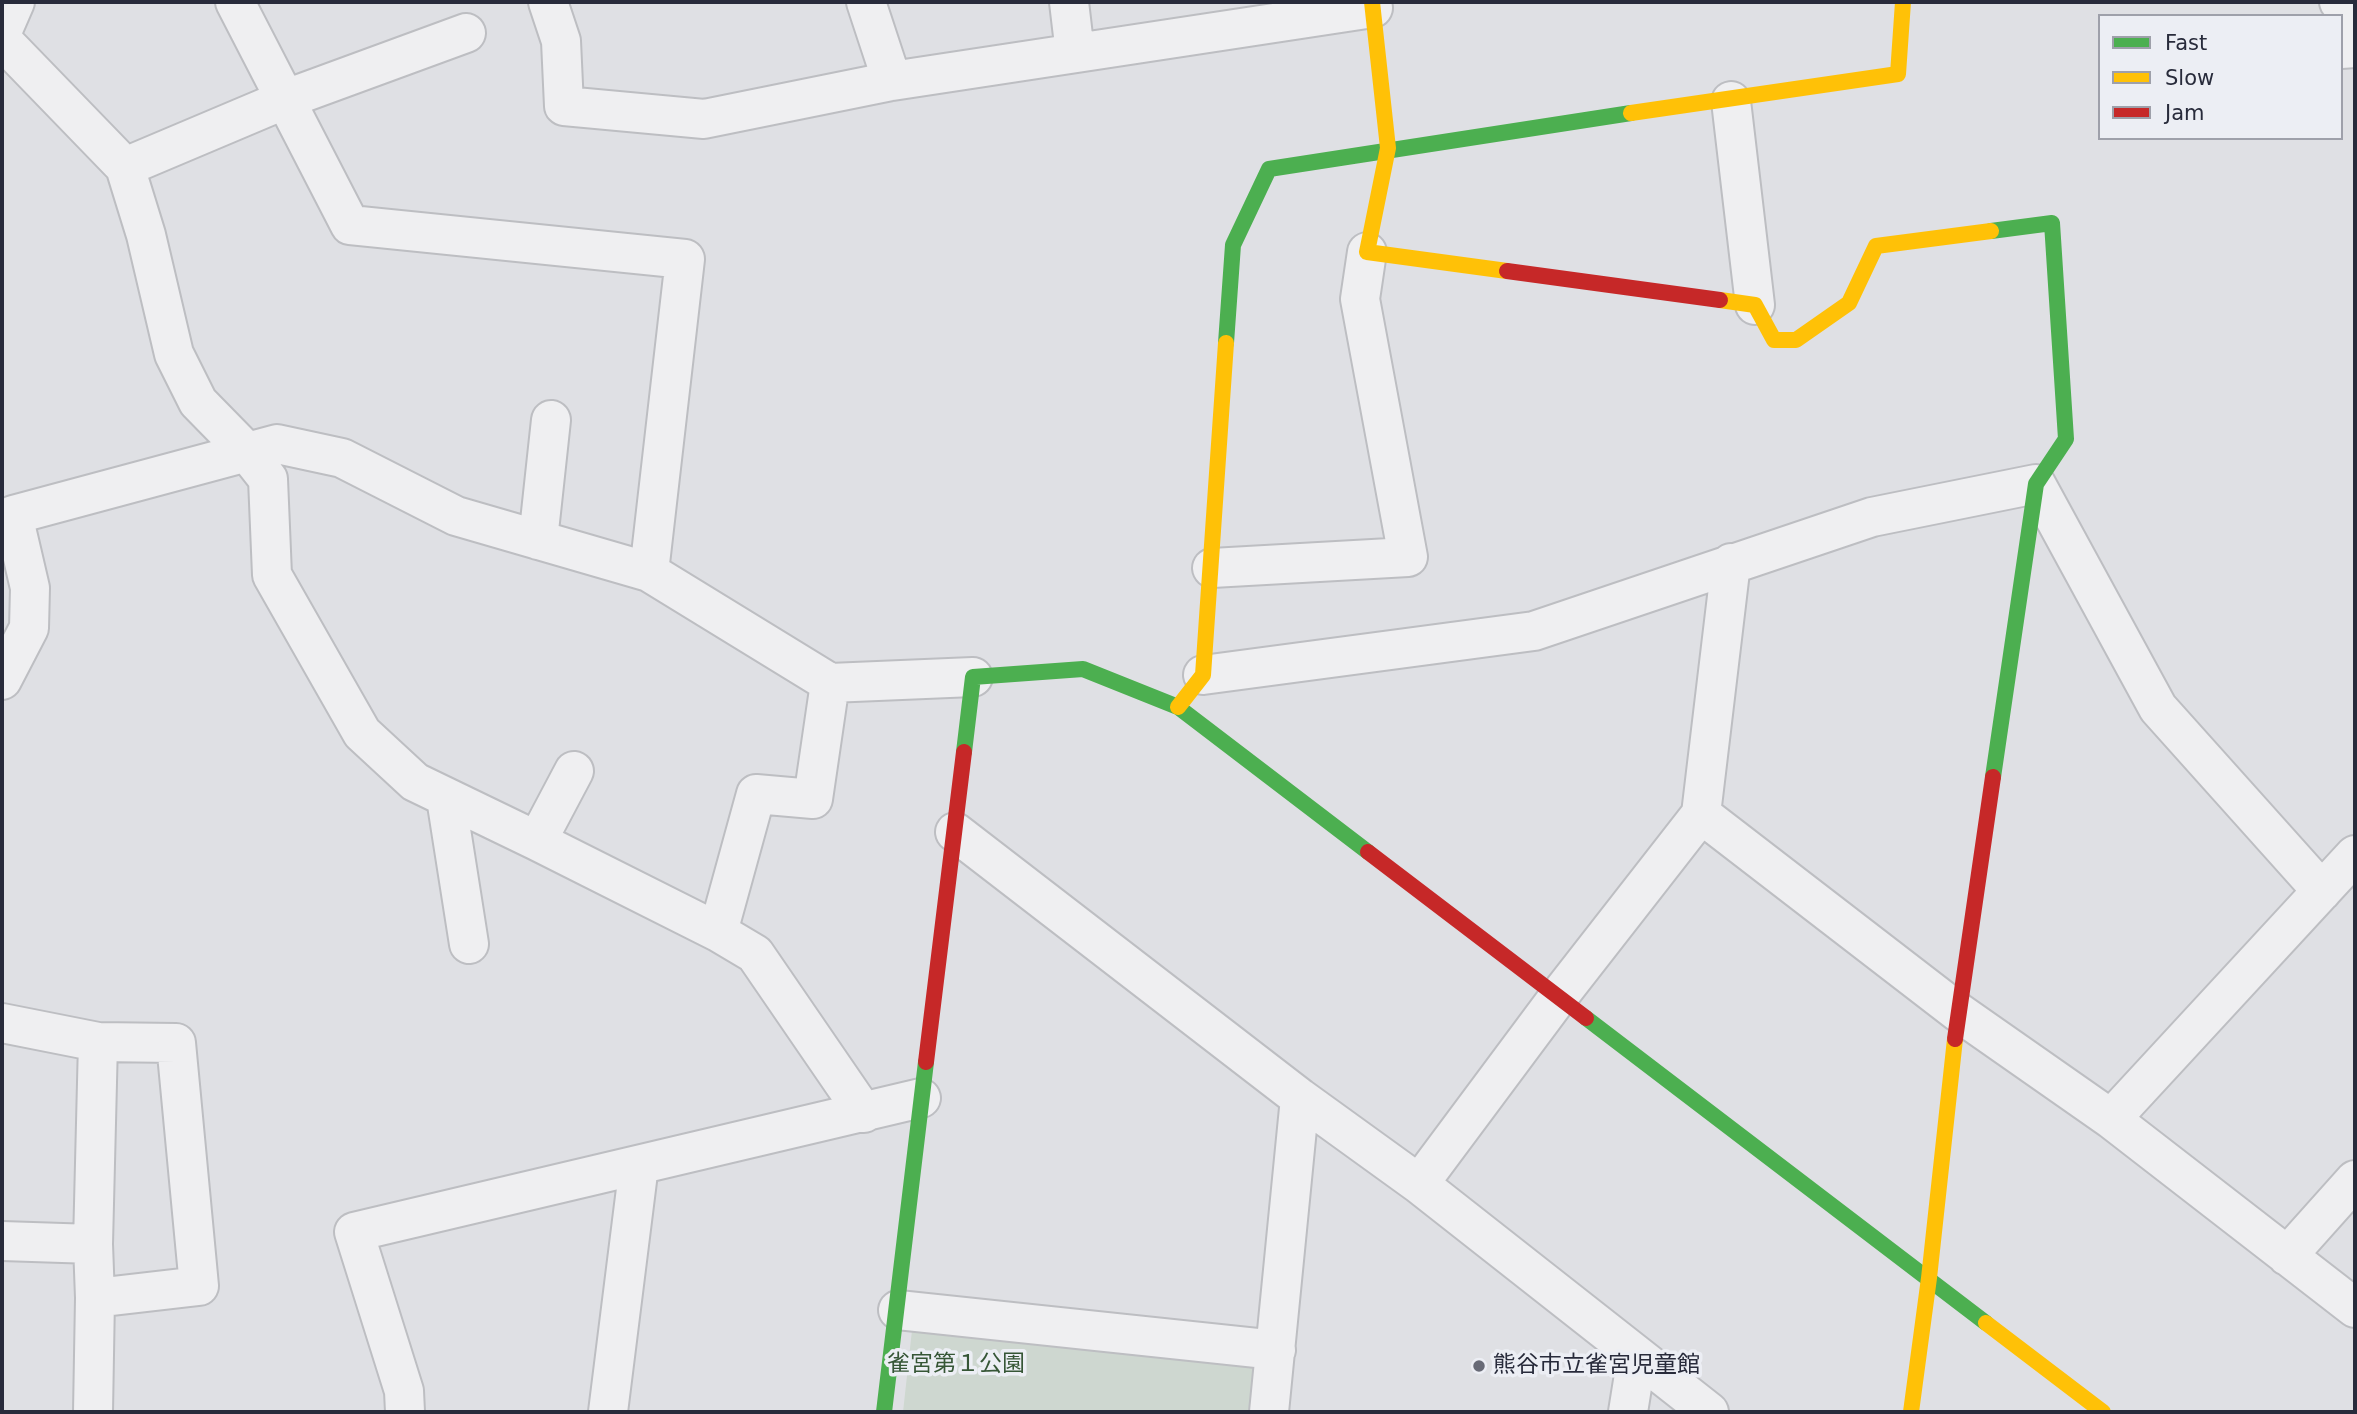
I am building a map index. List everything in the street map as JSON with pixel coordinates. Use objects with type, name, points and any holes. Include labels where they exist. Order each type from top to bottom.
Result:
[{"type":"street","points":[[2,32],[15,2]]},
{"type":"street","points":[[235,2],[350,225],[685,259],[649,572]]},
{"type":"street","points":[[548,2],[561,41],[564,106],[704,119],[892,81],[1372,5],[1388,148],[1360,299],[1408,557],[1212,568]]},
{"type":"street","points":[[866,2],[892,81]]},
{"type":"street","points":[[1069,2],[1075,53]]},
{"type":"street","points":[[1178,707],[1203,675],[1233,245],[1269,169],[1388,148],[1898,74],[1903,2]]},
{"type":"street","points":[[2339,2],[2355,22]]},
{"type":"street","points":[[125,167],[286,99],[466,33]]},
{"type":"street","points":[[2,40],[125,167],[146,235],[174,354],[198,402],[246,451],[268,479],[272,575],[362,733],[415,782],[718,932],[755,954],[864,1113]]},
{"type":"street","points":[[1731,100],[1755,305],[1774,340],[1796,340],[1849,303],[1876,246],[2052,223],[2066,439],[2035,484],[1958,1012],[1929,1278],[1911,1412]]},
{"type":"street","points":[[1367,252],[1755,305]]},
{"type":"street","points":[[538,540],[551,420]]},
{"type":"street","points":[[2,680],[29,628],[30,588],[13,515],[277,444],[342,458],[456,516],[649,572],[830,683],[1083,669],[1178,707],[2103,1412]]},
{"type":"street","points":[[1203,675],[1534,631],[1872,517],[2035,484]]},
{"type":"street","points":[[2035,484],[2158,708],[2322,891]]},
{"type":"street","points":[[1419,1184],[1559,996],[1701,814],[1731,563]]},
{"type":"street","points":[[884,1412],[974,677]]},
{"type":"street","points":[[718,932],[756,794],[813,800],[830,683]]},
{"type":"street","points":[[537,841],[574,771]]},
{"type":"street","points":[[446,798],[470,944]]},
{"type":"street","points":[[1701,814],[1958,1012],[2111,1119],[2355,1308]]},
{"type":"street","points":[[956,832],[1300,1098],[1419,1184],[1709,1412]]},
{"type":"street","points":[[2111,1119],[2355,855]]},
{"type":"street","points":[[2,1023],[98,1042],[176,1043],[199,1286],[95,1298]]},
{"type":"street","points":[[93,1412],[93,1244],[98,1042]]},
{"type":"street","points":[[405,1412],[404,1391],[354,1233],[921,1098]]},
{"type":"street","points":[[1269,1412],[1300,1098]]},
{"type":"street","points":[[608,1412],[639,1165]]},
{"type":"street","points":[[2287,1256],[2355,1180]]},
{"type":"street","points":[[2,1241],[93,1244]]},
{"type":"street","points":[[898,1310],[1276,1350]]},
{"type":"street","points":[[1628,1412],[1637,1356]]},
{"type":"green space","name":"雀宮第１公園","points":[[914,1312],[1256,1361],[1250,1412],[903,1412]]},
{"type":"traffic: fast","points":[[1226,343],[1233,245],[1269,169],[1631,113]]},
{"type":"traffic: fast","points":[[1991,231],[2052,223],[2066,439],[2036,484],[1993,777]]},
{"type":"traffic: fast","points":[[964,752],[973,677],[1083,669],[1178,707],[1368,852]]},
{"type":"traffic: fast","points":[[1586,1018],[1986,1323]]},
{"type":"traffic: fast","points":[[884,1412],[926,1062]]},
{"type":"traffic: slow","points":[[1372,2],[1388,148],[1367,252],[1507,271]]},
{"type":"traffic: slow","points":[[1631,113],[1898,74],[1903,2]]},
{"type":"traffic: slow","points":[[1720,300],[1755,305],[1774,340],[1796,340],[1849,303],[1876,246],[1991,231]]},
{"type":"traffic: slow","points":[[1178,707],[1203,675],[1226,343]]},
{"type":"traffic: slow","points":[[1911,1412],[1929,1278],[1955,1039]]},
{"type":"traffic: slow","points":[[1986,1323],[2103,1412]]},
{"type":"traffic: jam","points":[[1507,271],[1720,300]]},
{"type":"traffic: jam","points":[[926,1062],[964,752]]},
{"type":"traffic: jam","points":[[1955,1039],[1993,777]]},
{"type":"traffic: jam","points":[[1368,852],[1586,1018]]},
{"type":"place","name":"熊谷市立雀宮児童館","points":[[1479,1366]]}]
